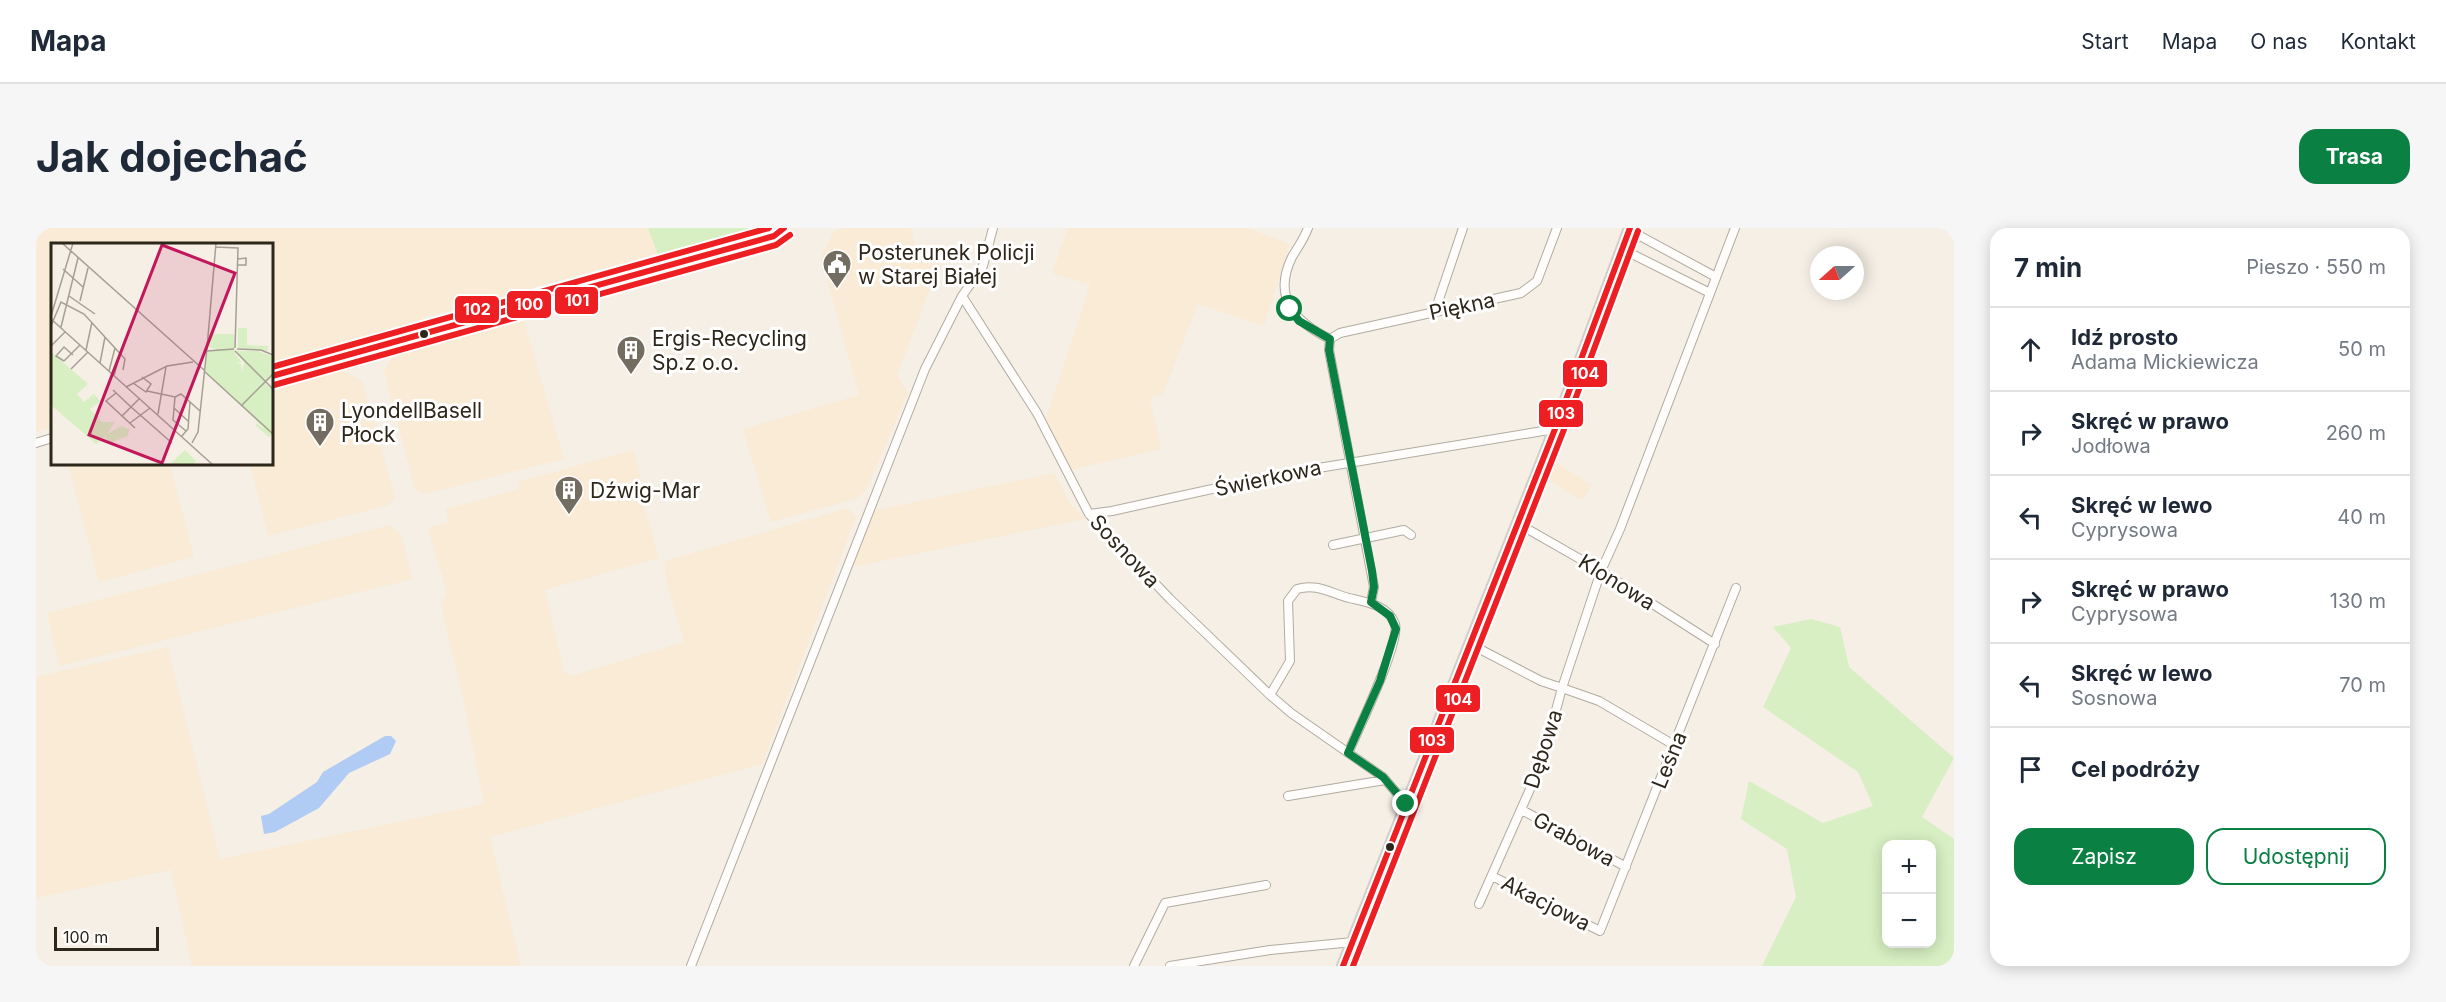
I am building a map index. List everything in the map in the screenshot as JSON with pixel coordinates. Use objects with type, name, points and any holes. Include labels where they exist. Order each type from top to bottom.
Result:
[{"type":"main road","points":[[1343,966],[1555,429],[1629,229]]},
{"type":"street","points":[[273,376],[774,236],[784,228]]},
{"type":"street","points":[[691,966],[876,488],[930,357],[962,296],[983,266],[993,228]]},
{"type":"street","points":[[1308,228],[1292,258],[1286,276],[1286,292],[1290,309],[1299,321],[1330,339],[1329,350],[1374,587],[1371,602]]},
{"type":"street","points":[[1435,311],[1463,228]]},
{"type":"street","name":"Piękna","points":[[1330,339],[1340,333],[1521,293],[1537,281],[1557,228]]},
{"type":"street","points":[[1674,745],[1599,701],[1562,688],[1601,571],[1620,529],[1735,228]]},
{"type":"street","points":[[1629,229],[1716,277]]},
{"type":"street","points":[[1622,249],[1710,293]]},
{"type":"street","name":"Sosnowa","points":[[962,296],[1037,413],[1089,514],[1170,599],[1270,695],[1385,780],[1406,804]]},
{"type":"street","name":"Świerkowa","points":[[1089,514],[1350,461],[1555,429]]},
{"type":"street","points":[[36,443],[51,438]]},
{"type":"street","name":"Klonowa","points":[[1517,523],[1601,571],[1715,644]]},
{"type":"street","points":[[1333,545],[1404,530],[1411,535]]},
{"type":"street","points":[[1270,695],[1290,661],[1288,601],[1297,589],[1313,585],[1350,598],[1371,602],[1384,611],[1394,622],[1395,637],[1380,681],[1348,753]]},
{"type":"street","name":"Leśna","points":[[1600,931],[1736,588]]},
{"type":"street","name":"Dębowa","points":[[1470,644],[1541,681],[1562,688],[1542,762],[1479,904]]},
{"type":"street","points":[[1288,796],[1385,780]]},
{"type":"street","name":"Grabowa","points":[[1522,810],[1626,867]]},
{"type":"street","name":"Akacjowa","points":[[1492,876],[1600,931]]},
{"type":"street","points":[[1134,966],[1165,903],[1266,885]]},
{"type":"street","points":[[1170,966],[1270,950],[1353,942]]},
{"type":"shaded area","points":[[36,228],[648,228],[657,254],[423,318],[424,322],[273,365],[273,243],[51,243],[51,427],[36,432]]},
{"type":"shaded area","points":[[845,228],[911,228],[915,244],[943,255],[897,375],[908,393],[866,490],[858,498],[771,522],[743,429],[859,395],[821,257],[834,231]]},
{"type":"shaded area","points":[[1068,228],[1247,228],[1290,244],[1264,326],[1198,304],[1163,394],[1150,398],[1161,449],[1070,470],[1045,421],[1090,285],[1052,273]]},
{"type":"shaded area","points":[[522,314],[564,459],[425,494],[415,490],[384,371],[398,349]]},
{"type":"shaded area","points":[[337,367],[362,381],[395,497],[389,505],[268,536],[250,465],[273,465],[273,386]]},
{"type":"shaded area","points":[[633,450],[647,500],[643,502],[659,558],[545,590],[564,672],[571,676],[684,642],[665,576],[665,561],[848,508],[856,517],[762,764],[490,837],[521,966],[192,966],[171,870],[36,898],[36,677],[168,647],[220,859],[484,804],[464,702],[441,605],[447,592],[428,528],[448,522],[446,509],[519,489],[518,482]]},
{"type":"shaded area","points":[[1555,462],[1592,485],[1582,500],[1547,479]]},
{"type":"shaded area","points":[[68,465],[170,465],[194,557],[99,582]]},
{"type":"shaded area","points":[[1054,473],[1069,502],[1085,519],[853,567],[871,511]]},
{"type":"shaded area","points":[[390,525],[401,535],[413,579],[59,666],[47,613]]},
{"type":"green space","points":[[648,228],[763,228],[733,239],[659,258]]},
{"type":"green space","points":[[1811,619],[1840,627],[1849,667],[1954,758],[1922,817],[1954,839],[1954,966],[1762,966],[1796,897],[1787,849],[1741,819],[1749,781],[1823,823],[1873,806],[1858,772],[1763,707],[1791,648],[1773,627]]},
{"type":"water","points":[[385,736],[391,736],[396,741],[390,754],[349,773],[319,808],[275,832],[264,834],[261,816],[269,814],[317,782],[323,772]]},
{"type":"transit line","name":"102","points":[[273,367],[769,228]]},
{"type":"transit line","name":"100","points":[[273,376],[774,236],[784,228]]},
{"type":"transit line","name":"103","points":[[1343,966],[1555,429],[1630,228]]},
{"type":"transit line","name":"104","points":[[1353,966],[1563,432],[1638,231]]},
{"type":"transit line","name":"101","points":[[274,385],[776,245],[790,235]]},
{"type":"place","name":"Posterunek Policji w Starej Białej","points":[[837,290]]},
{"type":"place","name":"Ergis-Recycling Sp.z o.o.","points":[[631,376]]},
{"type":"place","name":"LyondellBasell Płock","points":[[320,448]]},
{"type":"place","name":"Dźwig-Mar","points":[[569,516]]},
{"type":"route","points":[[1290,309],[1299,321],[1330,339],[1329,350],[1372,571],[1374,587],[1371,602],[1390,616],[1396,629],[1380,681],[1348,753],[1383,777],[1406,804]]}]
